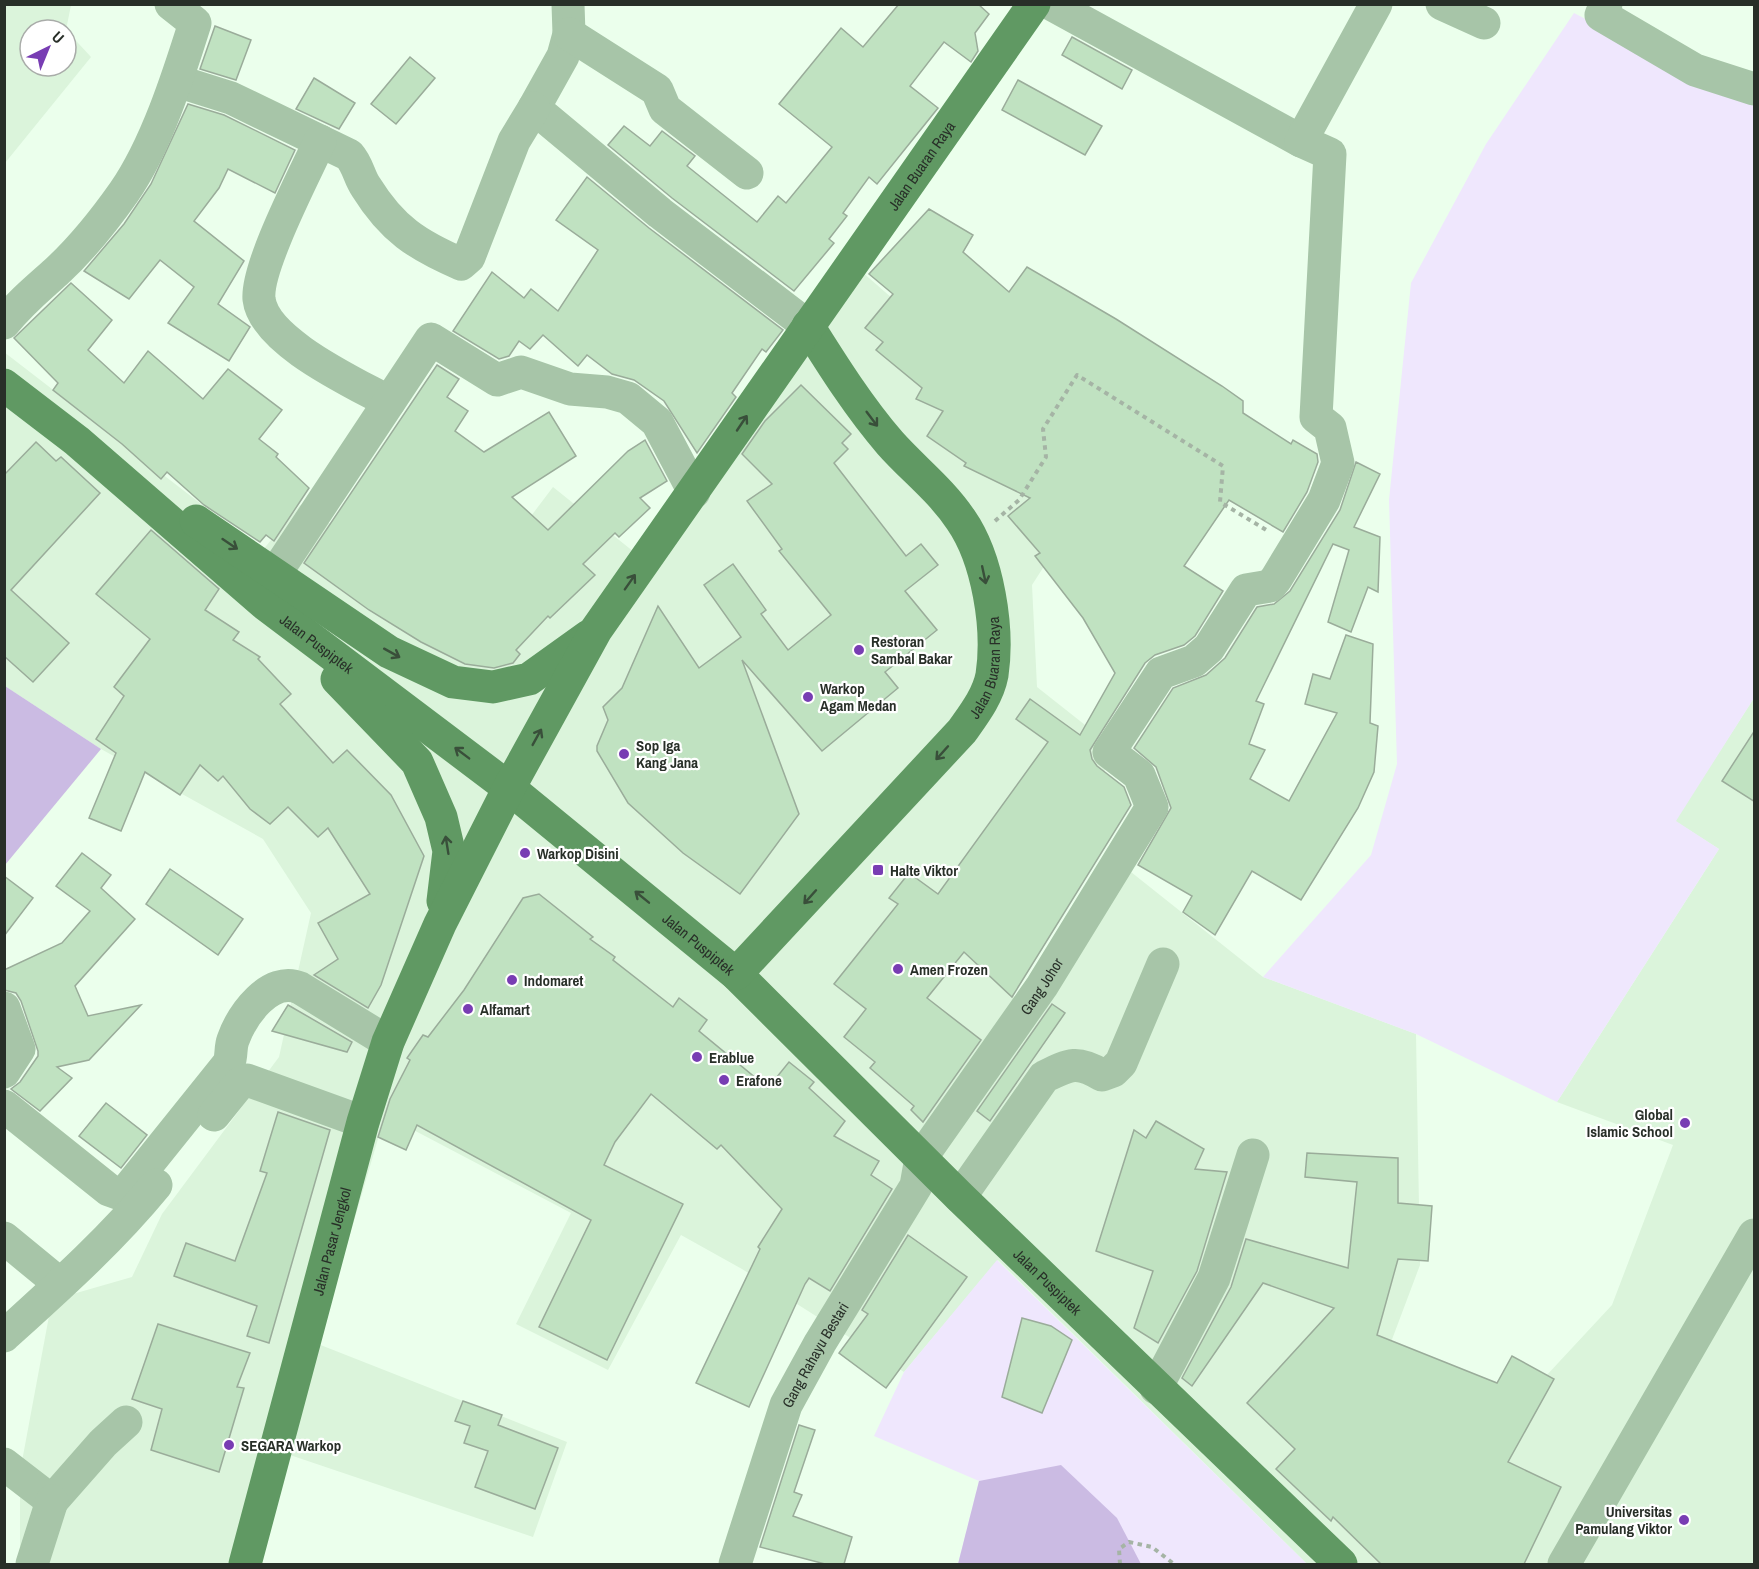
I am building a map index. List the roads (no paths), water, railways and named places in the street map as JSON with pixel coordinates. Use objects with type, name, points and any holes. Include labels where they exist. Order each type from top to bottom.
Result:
[{"type":"main road","name":"Jalan Buaran Raya","points":[[440,924],[509,788],[596,630],[1030,8]]},
{"type":"main road","name":"Jalan Buaran Raya","points":[[736,974],[954,740],[981,705],[992,675],[993,632],[985,572],[972,537],[934,485],[890,443],[837,373],[808,326]]},
{"type":"main road","points":[[777,372],[798,364],[837,373]]},
{"type":"main road","name":"Jalan Puspiptek","points":[[4,385],[77,441],[265,604],[509,788],[736,974],[960,1197],[1341,1564]]},
{"type":"main road","points":[[77,441],[389,652],[453,682],[493,687],[529,679],[596,630]]},
{"type":"main road","points":[[265,604],[417,762],[441,818],[449,851],[440,924]]},
{"type":"main road","name":"Jalan Pasar Jengkol","points":[[245,1564],[363,1122],[388,1042],[440,924]]},
{"type":"street","points":[[4,323],[28,294],[57,271],[124,193],[136,173],[177,81],[195,23],[171,4]]},
{"type":"street","points":[[1030,8],[1301,141],[1376,4]]},
{"type":"street","points":[[1442,4],[1484,23]]},
{"type":"street","points":[[1606,4],[1601,15],[1695,70],[1755,89]]},
{"type":"street","points":[[177,81],[231,98],[349,155],[357,165],[362,183],[400,232],[424,248],[461,264],[469,257],[514,141],[563,56],[569,19],[657,90],[665,109],[747,173]]},
{"type":"street","points":[[534,108],[660,213],[808,326]]},
{"type":"street","points":[[320,141],[271,251],[260,299],[264,312],[281,335],[308,357],[389,402]]},
{"type":"street","name":"Gang Johor","points":[[921,1158],[1042,986],[1152,807],[1138,775],[1109,752],[1161,673],[1194,661],[1209,648],[1246,590],[1270,586],[1296,548],[1323,500],[1338,463],[1330,429],[1316,417],[1330,154],[1301,141]]},
{"type":"street","points":[[275,574],[431,339],[497,380],[521,372],[570,389],[607,392],[628,398],[657,422],[694,492]]},
{"type":"street","points":[[960,1197],[1044,1077],[1065,1066],[1084,1064],[1102,1075],[1113,1071],[1121,1063],[1163,964]]},
{"type":"street","points":[[4,1106],[109,1190],[123,1195],[229,1063],[232,1042],[249,1012],[269,991],[279,985],[290,984],[300,988],[388,1042]]},
{"type":"street","points":[[4,1008],[19,1049],[4,1072]]},
{"type":"street","points":[[4,1336],[140,1205],[243,1082],[247,1080],[363,1122]]},
{"type":"street","points":[[1156,1388],[1214,1278],[1253,1155]]},
{"type":"street","name":"Gang Rahayu Bestari","points":[[735,1564],[786,1405],[820,1343],[916,1186],[921,1158]]},
{"type":"street","points":[[1564,1564],[1755,1234]]},
{"type":"street","points":[[4,1238],[60,1284]]},
{"type":"street","points":[[32,1564],[52,1501],[103,1443],[126,1422]]},
{"type":"street","points":[[4,1464],[52,1501]]},
{"type":"place","name":"Restoran Sambal Bakar","points":[[859,650]]},
{"type":"place","name":"Warkop Agam Medan","points":[[808,697]]},
{"type":"place","name":"Sop Iga Kang Jana","points":[[624,754]]},
{"type":"place","name":"Warkop Disini","points":[[525,853]]},
{"type":"place","name":"Halte Viktor","points":[[878,870]]},
{"type":"place","name":"Amen Frozen","points":[[898,969]]},
{"type":"place","name":"Indomaret","points":[[512,980]]},
{"type":"place","name":"Alfamart","points":[[468,1009]]},
{"type":"place","name":"Erablue","points":[[697,1057]]},
{"type":"place","name":"Erafone","points":[[724,1080]]},
{"type":"place","name":"Global Islamic School","points":[[1685,1123]]},
{"type":"place","name":"SEGARA Warkop","points":[[229,1445]]},
{"type":"place","name":"Universitas Pamulang Viktor","points":[[1684,1520]]}]
